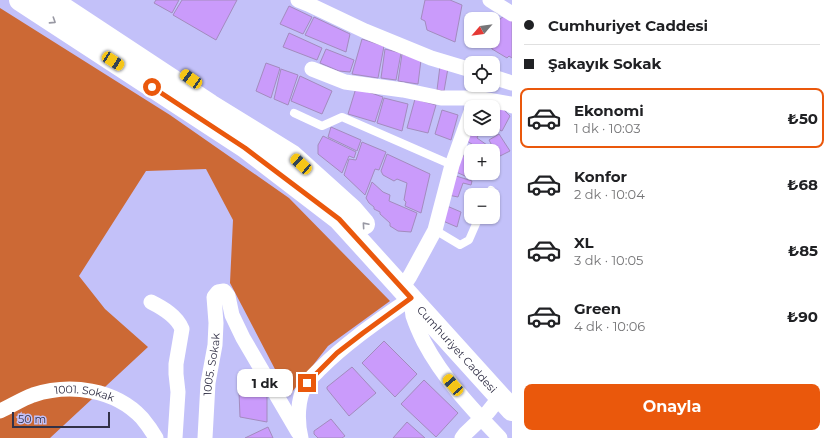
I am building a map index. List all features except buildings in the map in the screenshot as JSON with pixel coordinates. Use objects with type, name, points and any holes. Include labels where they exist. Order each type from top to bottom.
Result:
[{"type":"main road","name":"Cumhuriyet Caddesi","points":[[20,0],[245,148],[327,209],[408,287],[508,399]]},
{"type":"main road","name":"Cumhuriyet Caddesi","points":[[51,0],[210,105],[291,155],[352,210],[408,287]]},
{"type":"main road","points":[[77,0],[261,129],[291,155]]},
{"type":"street","points":[[298,0],[365,31],[431,58],[464,68]]},
{"type":"street","points":[[490,0],[512,14]]},
{"type":"street","points":[[312,69],[345,82],[403,90],[464,104]]},
{"type":"street","points":[[500,79],[512,82]]},
{"type":"street","points":[[500,104],[512,103]]},
{"type":"street","points":[[301,437],[299,430],[300,407],[302,395],[307,383],[337,353],[363,333],[408,287],[435,230],[452,165],[464,131]]},
{"type":"street","points":[[408,287],[414,316],[420,334],[429,350],[445,376],[500,438]]},
{"type":"street","name":"1005. Sokak","points":[[205,438],[208,384],[215,345],[216,323],[214,297],[218,292],[224,292],[228,296],[232,315],[243,338],[301,437]]},
{"type":"street","points":[[151,302],[170,313],[180,324],[182,329],[182,338],[176,364],[178,392],[175,438]]},
{"type":"street","name":"1001. Sokak","points":[[0,411],[32,395],[55,390],[75,389],[94,392],[114,398],[128,406],[142,418],[156,438]]},
{"type":"street","points":[[462,438],[488,412],[508,399]]},
{"type":"lane","points":[[294,113],[322,126],[342,117],[452,165]]},
{"type":"lane","points":[[435,230],[460,245],[469,240],[476,224]]},
{"type":"shaded area","points":[[0,8],[170,115],[289,198],[390,301],[328,346],[289,396],[230,283],[233,220],[206,169],[146,171],[79,276],[105,309],[148,347],[50,438],[0,438]]},
{"type":"route","points":[[152,87],[245,148],[339,219],[411,298],[337,353],[307,383]]}]
